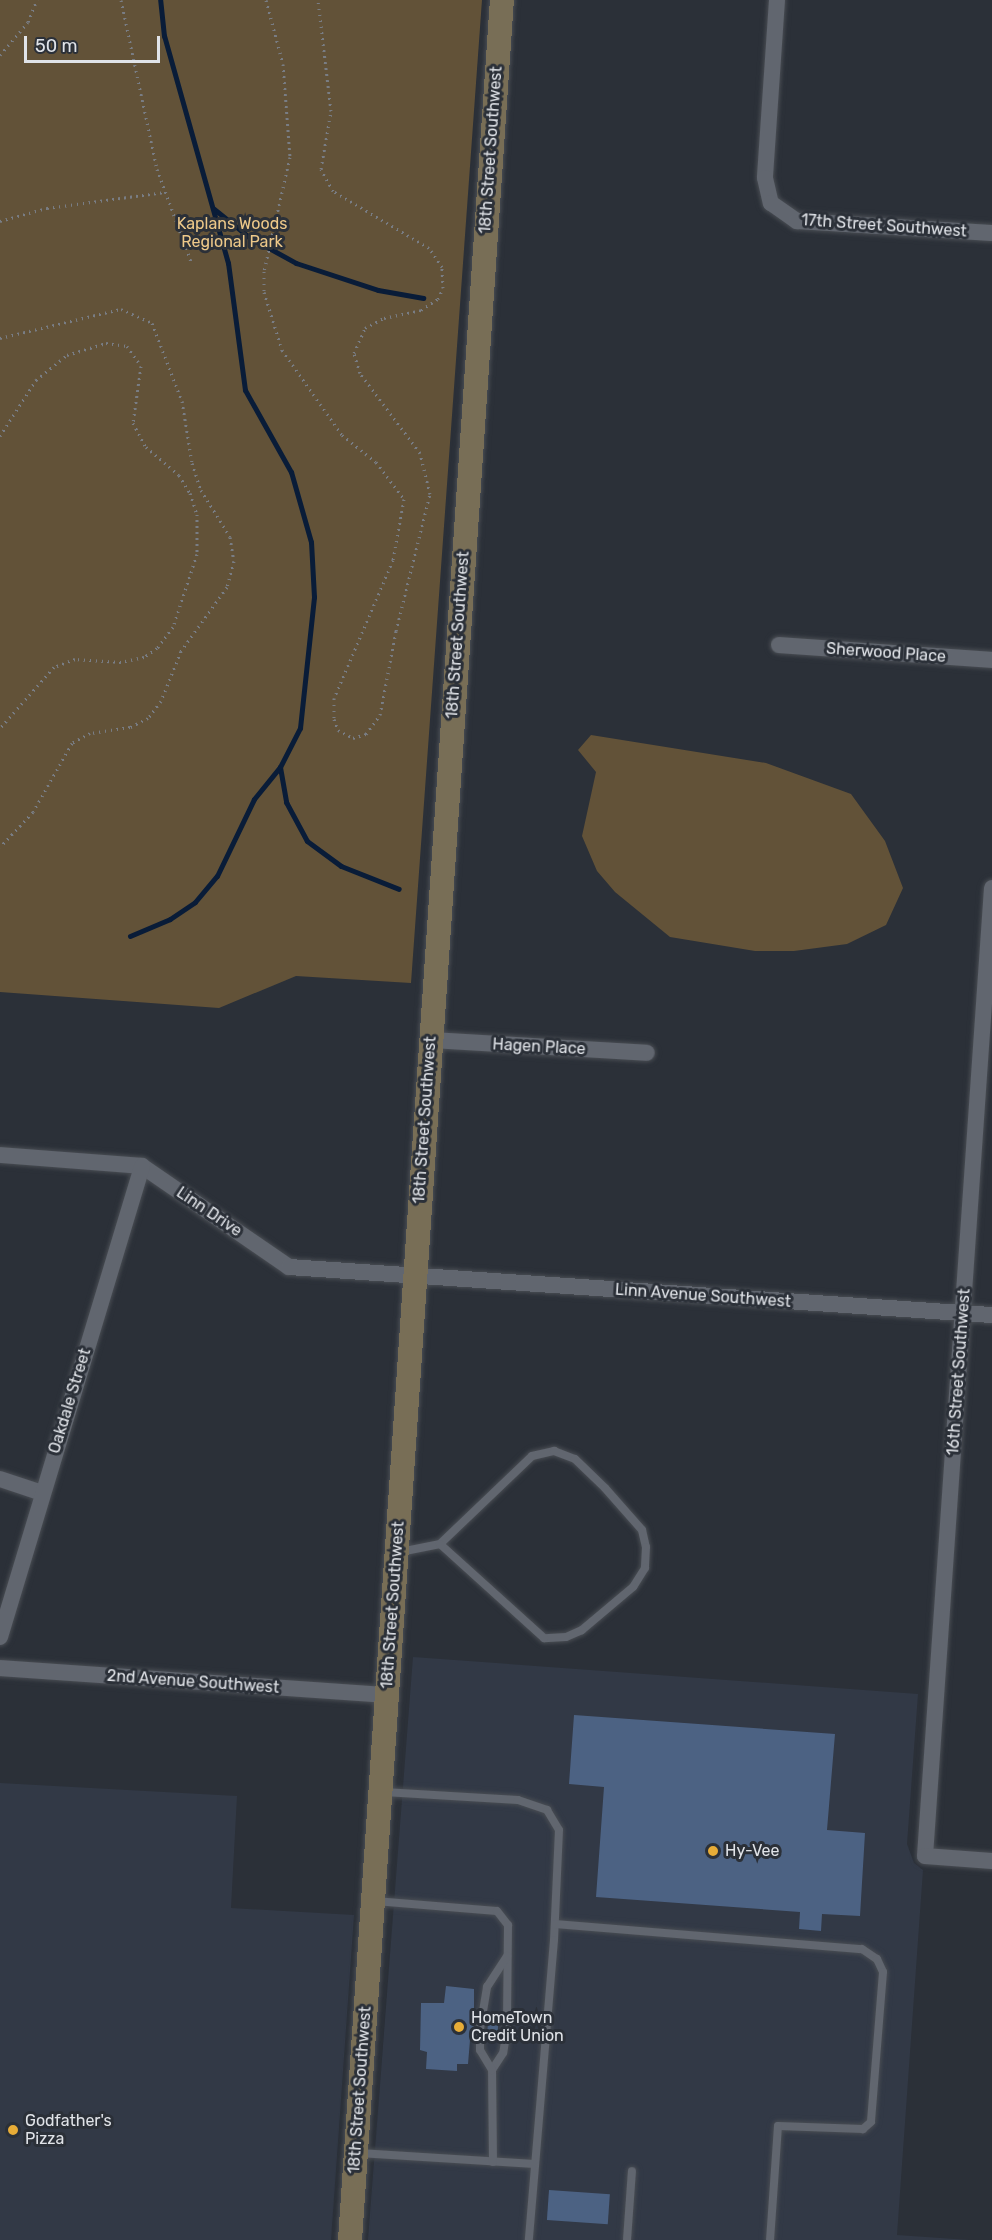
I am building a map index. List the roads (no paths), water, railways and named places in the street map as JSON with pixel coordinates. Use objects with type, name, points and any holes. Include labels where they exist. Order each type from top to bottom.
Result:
[{"type":"street","name":"18th Street Southwest","points":[[350,2240],[502,0]]},
{"type":"street","name":"17th Street Southwest","points":[[777,0],[765,178],[771,202],[779,212],[798,221],[992,233]]},
{"type":"street","name":"Sherwood Place","points":[[779,645],[992,660]]},
{"type":"street","name":"16th Street Southwest","points":[[992,888],[925,1856],[992,1860]]},
{"type":"street","name":"Hagen Place","points":[[431,1040],[647,1053]]},
{"type":"street","points":[[0,1155],[142,1166]]},
{"type":"street","name":"Linn Drive","points":[[142,1166],[289,1267],[415,1277]]},
{"type":"street","name":"Oakdale Street","points":[[0,1636],[142,1166]]},
{"type":"street","name":"Linn Avenue Southwest","points":[[415,1277],[992,1315]]},
{"type":"street","points":[[0,1479],[42,1493]]},
{"type":"street","name":"2nd Avenue Southwest","points":[[0,1668],[387,1695]]},
{"type":"lane","points":[[396,1553],[440,1544],[532,1456],[554,1451],[575,1459],[605,1488],[642,1530],[646,1547],[645,1568],[633,1587],[582,1630],[566,1637],[544,1638],[440,1544]]},
{"type":"lane","points":[[380,1792],[518,1800],[547,1810],[559,1830],[555,1924],[529,2240]]},
{"type":"lane","points":[[373,1901],[497,1911],[508,1924],[507,2029],[502,2053],[492,2070],[492,2162]]},
{"type":"lane","points":[[555,1924],[862,1949],[877,1959],[883,1972],[871,2122],[863,2129],[778,2126],[770,2240]]},
{"type":"lane","points":[[492,2070],[480,2050],[480,2029],[487,1987],[507,1956]]},
{"type":"lane","points":[[356,2153],[535,2164]]},
{"type":"lane","points":[[627,2240],[632,2171]]},
{"type":"waterway","points":[[130,936],[170,919],[195,902],[217,876],[254,799],[280,767],[300,728],[314,597],[311,542],[291,472],[245,390],[228,263],[164,36],[160,0]]},
{"type":"waterway","points":[[214,209],[249,237],[296,263],[378,290],[423,298]]},
{"type":"waterway","points":[[280,767],[286,802],[307,841],[341,866],[399,889]]},
{"type":"place","name":"Hy-Vee","points":[[713,1851]]},
{"type":"place","name":"HomeTown Credit Union","points":[[459,2027]]},
{"type":"place","name":"Godfather's Pizza","points":[[13,2130]]},
{"type":"park label","name":"Kaplans Woods Regional Park","points":[[232,233]]}]
